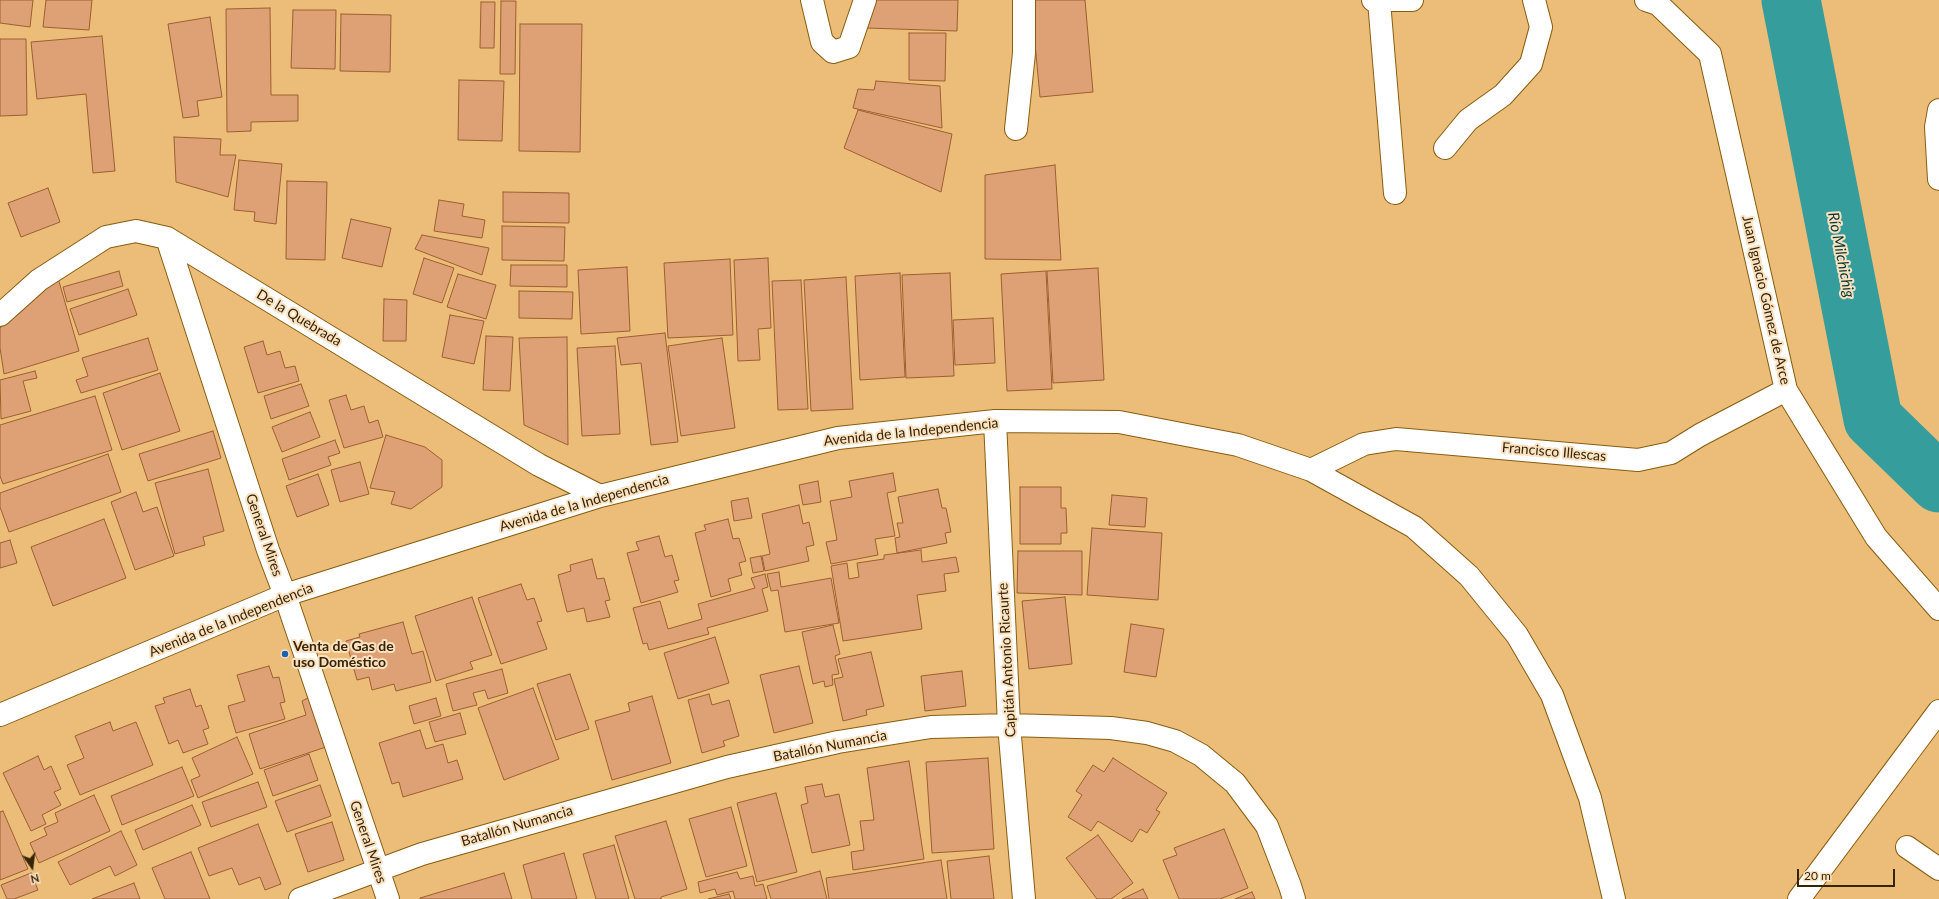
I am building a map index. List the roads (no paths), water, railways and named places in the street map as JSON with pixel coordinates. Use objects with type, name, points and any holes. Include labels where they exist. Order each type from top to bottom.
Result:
[{"type":"street","points":[[812,0],[822,42],[833,52],[849,47],[865,0]]},
{"type":"street","points":[[1016,129],[1024,52],[1024,0]]},
{"type":"street","points":[[1395,193],[1376,0],[1412,0]]},
{"type":"street","points":[[1445,148],[1468,120],[1503,95],[1531,64],[1541,27],[1534,0]]},
{"type":"street","name":"Juan Ignacio Gómez de Arce","points":[[1646,0],[1658,4],[1710,54],[1786,390],[1876,537],[1939,609]]},
{"type":"street","points":[[1939,110],[1936,127],[1939,179]]},
{"type":"street","name":"De la Quebrada","points":[[0,315],[39,280],[106,237],[136,231],[167,238],[539,465],[600,496]]},
{"type":"street","name":"General Mires","points":[[167,238],[268,550],[285,595],[388,899]]},
{"type":"street","name":"Francisco Illescas","points":[[1311,470],[1364,444],[1396,439],[1638,460],[1671,453],[1700,435],[1786,390]]},
{"type":"street","name":"Avenida de la Independencia","points":[[0,715],[285,595],[600,496],[838,438],[995,421],[1119,422],[1238,445],[1311,470],[1414,527],[1469,576],[1517,635],[1552,695],[1590,798],[1614,899]]},
{"type":"street","name":"Capitán Antonio Ricaurte","points":[[995,421],[1010,725],[1024,899]]},
{"type":"street","points":[[1799,899],[1939,711]]},
{"type":"street","name":"Batallón Numancia","points":[[300,899],[430,852],[727,767],[838,742],[931,727],[1010,725],[1111,728],[1147,734],[1175,741],[1201,755],[1235,783],[1267,826],[1294,899]]},
{"type":"street","points":[[1906,847],[1939,870]]},
{"type":"waterway","name":"Río Milchichig","points":[[1791,0],[1873,419],[1939,483]]},
{"type":"place","name":"Venta de Gas de uso Doméstico","points":[[285,654]]}]
